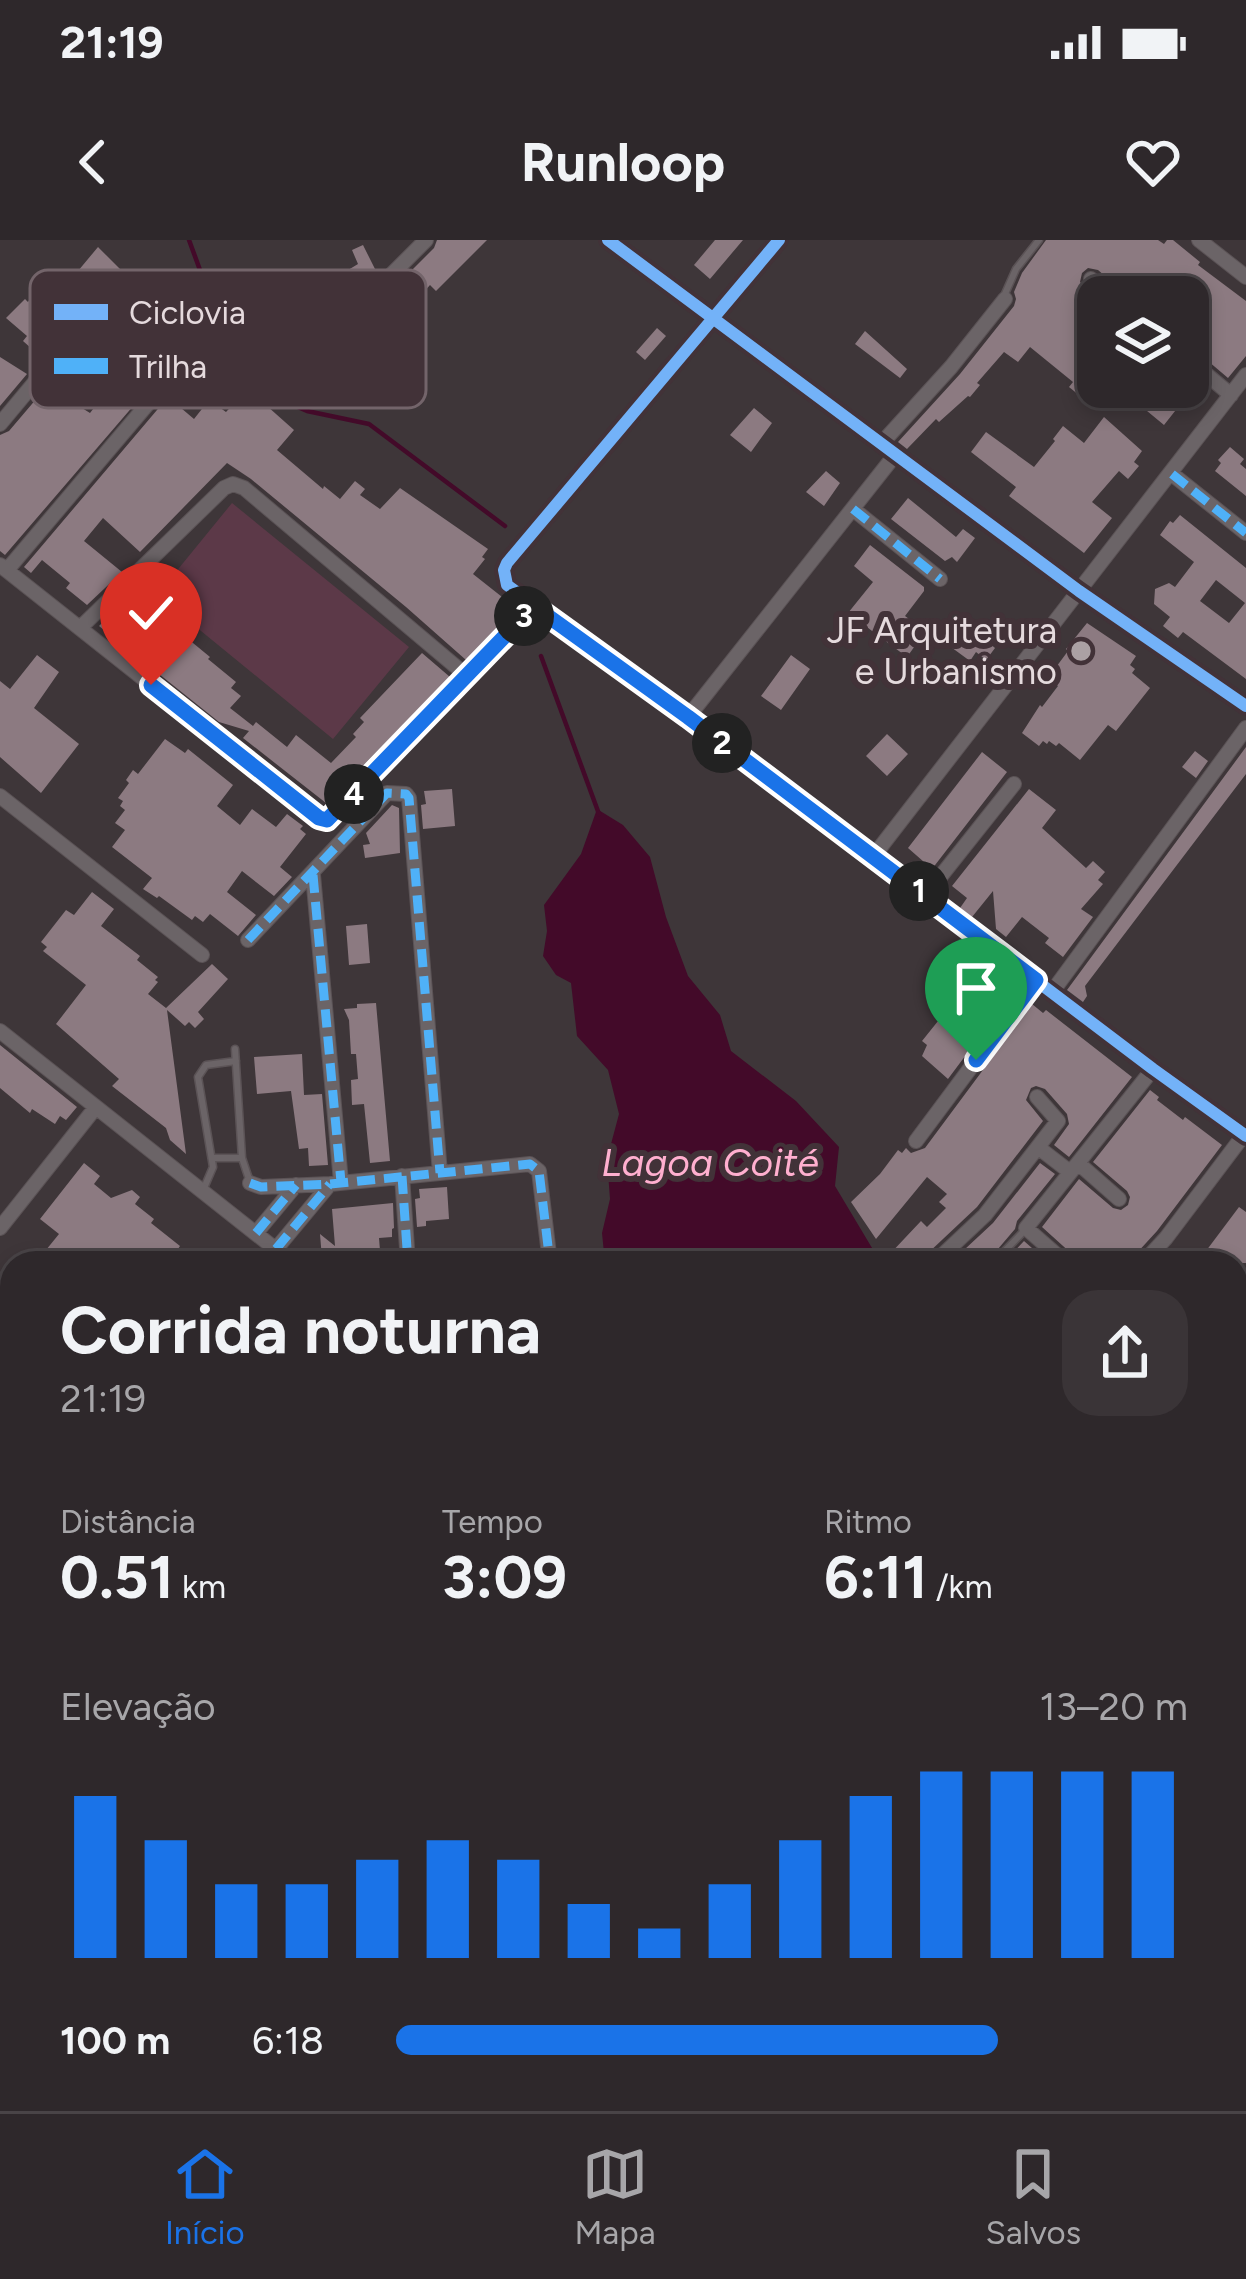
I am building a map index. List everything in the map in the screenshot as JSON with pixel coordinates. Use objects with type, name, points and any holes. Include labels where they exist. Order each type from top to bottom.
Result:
[{"type":"street","points":[[396,270],[426,240]]},
{"type":"street","points":[[608,240],[1079,591],[1246,706]]},
{"type":"street","points":[[779,240],[507,562],[503,570],[507,585],[1245,1134],[1154,1251]]},
{"type":"street","points":[[1198,240],[1246,277]]},
{"type":"street","points":[[881,444],[1005,299]]},
{"type":"street","points":[[872,858],[1246,375]]},
{"type":"street","points":[[1209,376],[1231,394]]},
{"type":"street","points":[[0,424],[30,388]]},
{"type":"street","points":[[144,408],[4,568],[319,818],[330,818],[534,606]]},
{"type":"street","points":[[688,717],[896,455]]},
{"type":"street","points":[[1172,474],[1246,533]]},
{"type":"street","points":[[80,628],[232,484],[244,488],[467,676]]},
{"type":"street","points":[[853,508],[940,579]]},
{"type":"street","points":[[1052,992],[1246,728]]},
{"type":"street","points":[[926,896],[1014,784]]},
{"type":"street","points":[[248,940],[387,794],[406,794],[440,1173]]},
{"type":"street","points":[[0,796],[202,955]]},
{"type":"street","points":[[276,1249],[335,1183],[313,874]]},
{"type":"street","points":[[916,1141],[1036,980]]},
{"type":"street","points":[[0,1031],[278,1251]]},
{"type":"street","points":[[1052,1251],[1026,1228],[1153,1069]]},
{"type":"street","points":[[947,1251],[985,1215],[1058,1121],[1037,1097]]},
{"type":"street","points":[[0,1228],[96,1107]]},
{"type":"street","points":[[1040,1148],[1119,1199]]},
{"type":"street","points":[[250,1183],[261,1187],[335,1183],[530,1164],[537,1168],[548,1251]]},
{"type":"street","points":[[402,1177],[407,1251]]},
{"type":"street","points":[[256,1233],[296,1185]]},
{"type":"lane","points":[[1005,299],[1016,269],[1039,240]]},
{"type":"lane","points":[[235,1049],[242,1158],[250,1183]]},
{"type":"lane","points":[[202,1191],[212,1174],[212,1158],[198,1077],[206,1065],[236,1061]]},
{"type":"lane","points":[[212,1158],[242,1158]]},
{"type":"lane","points":[[1004,1251],[1026,1228]]},
{"type":"shaded area","points":[[232,503],[409,647],[333,739],[157,595]]},
{"type":"water","name":"Lagoa Coité","points":[[597,809],[623,825],[650,857],[688,976],[720,1015],[731,1051],[796,1101],[839,1147],[835,1186],[874,1251],[604,1251],[602,1233],[610,1199],[607,1159],[619,1114],[608,1070],[577,1036],[571,983],[556,975],[543,956],[544,905],[581,854]]},
{"type":"building","points":[[437,240],[487,240],[436,291],[430,285],[426,290],[426,270],[412,270]]},
{"type":"building","points":[[715,240],[743,240],[710,279],[694,265]]},
{"type":"building","points":[[1046,240],[1158,240],[1164,244],[1173,240],[1246,301],[1246,356],[1228,378],[1209,362],[1209,276],[1105,276],[1088,268],[1077,276],[1077,394],[1069,387],[1073,382],[1030,347],[1018,362],[1004,352],[970,397],[939,422],[936,419],[907,449],[898,442],[1014,306],[1022,273]]},
{"type":"building","points":[[363,245],[376,270],[348,270],[358,264],[352,250]]},
{"type":"building","points":[[98,247],[121,270],[79,270]]},
{"type":"building","points":[[25,299],[30,299],[30,347],[23,341],[27,336],[6,318]]},
{"type":"building","points":[[657,328],[666,336],[645,360],[636,352]]},
{"type":"building","points":[[865,331],[907,369],[900,378],[855,344]]},
{"type":"building","points":[[0,357],[27,374],[0,406]]},
{"type":"building","points":[[30,406],[82,408],[90,413],[94,408],[131,408],[5,555],[0,551],[0,435]]},
{"type":"building","points":[[159,408],[181,408],[194,419],[203,408],[226,412],[230,408],[269,408],[294,430],[277,450],[340,499],[355,481],[365,489],[360,495],[380,509],[400,488],[488,549],[473,574],[516,608],[466,660],[227,463],[140,552],[103,518],[84,541],[122,572],[87,605],[42,560],[31,573],[24,567]]},
{"type":"building","points":[[754,408],[772,423],[751,452],[730,435]]},
{"type":"building","points":[[1143,408],[1177,408],[1164,425]]},
{"type":"building","points":[[1104,417],[1142,451],[1134,462],[1139,466],[1128,479],[1119,471],[1092,502],[1112,518],[1084,553],[1009,496],[1016,487],[971,452],[986,432],[1034,467],[1063,426],[1084,443]]},
{"type":"building","points":[[1230,447],[1244,459],[1240,464],[1246,469],[1246,496],[1215,471]]},
{"type":"building","points":[[826,471],[840,483],[824,506],[806,492]]},
{"type":"building","points":[[908,498],[956,537],[963,529],[975,538],[957,562],[952,557],[945,561],[891,519]]},
{"type":"building","points":[[1180,515],[1246,568],[1246,679],[1183,632],[1178,638],[1163,626],[1170,617],[1154,604],[1155,589],[1169,583],[1175,587],[1194,562],[1160,535]],"holes":[[[1216,580],[1245,603],[1229,623],[1200,601]]]},
{"type":"building","points":[[870,545],[924,587],[905,616],[939,641],[931,652],[917,643],[907,657],[848,613],[873,582],[854,566]]},
{"type":"building","points":[[124,601],[151,625],[159,615],[236,682],[231,688],[241,696],[230,708],[253,726],[256,722],[287,747],[296,735],[331,763],[356,737],[353,734],[364,722],[360,718],[422,653],[450,677],[326,803],[243,738],[249,731],[219,722],[99,626]]},
{"type":"building","points":[[956,616],[995,648],[986,660],[976,652],[970,661],[940,639]]},
{"type":"building","points":[[1087,623],[1136,656],[1130,665],[1135,669],[1132,673],[1150,688],[1116,731],[1108,725],[1080,760],[1059,743],[1043,741],[1039,746],[1022,733],[1058,686],[1048,678]]},
{"type":"building","points":[[37,655],[59,672],[34,708],[79,744],[41,793],[0,757],[0,681],[10,689]]},
{"type":"building","points":[[791,655],[810,669],[781,710],[761,696]]},
{"type":"building","points":[[887,734],[908,754],[887,776],[866,756]]},
{"type":"building","points":[[165,739],[185,753],[188,749],[233,785],[217,806],[240,825],[252,809],[276,827],[287,814],[306,834],[280,867],[292,877],[274,896],[242,871],[227,892],[256,915],[238,936],[210,914],[203,922],[195,916],[192,920],[143,889],[152,878],[112,847],[125,830],[115,823],[125,810],[118,798],[129,783],[126,780],[133,770],[138,774]]},
{"type":"building","points":[[1246,747],[1246,774],[1085,986],[1083,1002],[1067,990]]},
{"type":"building","points":[[1195,751],[1208,761],[1196,778],[1182,767]]},
{"type":"building","points":[[982,752],[1007,772],[932,869],[908,848]]},
{"type":"building","points":[[452,789],[455,826],[423,829],[424,791]]},
{"type":"building","points":[[1029,789],[1056,810],[1042,828],[1086,868],[1093,861],[1105,872],[1098,880],[1103,884],[1081,909],[1093,917],[1063,957],[1045,943],[1049,938],[1022,917],[1006,937],[996,929],[993,891],[972,917],[960,908],[967,898],[952,886]]},
{"type":"building","points":[[392,805],[399,808],[400,853],[365,858],[363,845],[370,844],[366,833]]},
{"type":"building","points":[[92,892],[114,909],[101,926],[140,956],[137,960],[158,977],[148,994],[166,1008],[212,964],[228,979],[198,1012],[204,1019],[195,1028],[189,1022],[185,1026],[167,1010],[186,1154],[170,1140],[166,1128],[112,1086],[119,1079],[56,1024],[86,985],[43,951],[47,947],[41,942],[66,910],[74,915]]},
{"type":"building","points":[[367,924],[370,963],[349,965],[346,926]]},
{"type":"building","points":[[983,965],[1015,989],[948,1079],[922,1056],[927,1045],[922,1041]]},
{"type":"building","points":[[376,1003],[390,1161],[370,1163],[364,1104],[352,1105],[351,1080],[358,1079],[356,1054],[351,1054],[344,1009]]},
{"type":"building","points":[[1032,1004],[1132,1077],[1069,1157],[1054,1145],[1069,1124],[1067,1114],[1045,1089],[1031,1088],[1026,1100],[1043,1121],[977,1207],[930,1251],[893,1251],[921,1221],[927,1227],[946,1208],[939,1202],[947,1194],[927,1177],[876,1239],[851,1202],[898,1150],[902,1153],[906,1148],[911,1153],[925,1148]]},
{"type":"building","points":[[0,1045],[77,1107],[66,1120],[60,1116],[55,1124],[32,1109],[30,1113],[0,1088]]},
{"type":"building","points":[[302,1054],[304,1095],[322,1094],[328,1165],[309,1166],[308,1148],[299,1149],[291,1091],[257,1094],[254,1057]]},
{"type":"building","points":[[1150,1090],[1183,1120],[1185,1117],[1222,1145],[1139,1251],[1069,1251],[1042,1227],[1079,1179],[1113,1208],[1128,1205],[1127,1191],[1093,1162]]},
{"type":"building","points":[[84,1163],[100,1176],[94,1184],[111,1198],[132,1190],[140,1197],[135,1204],[154,1219],[151,1223],[180,1246],[177,1251],[48,1251],[59,1234],[40,1219]]},
{"type":"building","points":[[1040,1163],[1055,1174],[996,1251],[963,1251],[993,1223]]},
{"type":"building","points":[[447,1187],[449,1219],[426,1221],[426,1226],[417,1227],[419,1189]]},
{"type":"building","points":[[393,1203],[392,1237],[379,1238],[380,1251],[321,1251],[320,1234],[335,1246],[332,1209]]},
{"type":"building","points":[[1239,1207],[1246,1212],[1246,1251],[1206,1251]]},
{"type":"building","points":[[1024,1241],[1035,1251],[1014,1251]]},
{"type":"waterway","points":[[189,240],[200,270]]},
{"type":"waterway","points":[[300,408],[369,424],[505,526]]},
{"type":"waterway","points":[[541,656],[599,814]]},
{"type":"marked path","points":[[1172,474],[1246,533]]},
{"type":"marked path","points":[[853,509],[940,579]]},
{"type":"marked path","points":[[248,940],[387,793],[406,794],[440,1173]]},
{"type":"marked path","points":[[313,875],[341,1182]]},
{"type":"marked path","points":[[250,1183],[261,1187],[330,1184],[530,1164],[539,1171],[549,1251]]},
{"type":"marked path","points":[[402,1176],[407,1251]]},
{"type":"marked path","points":[[276,1249],[330,1184]]},
{"type":"marked path","points":[[256,1233],[296,1185]]},
{"type":"cycle path","points":[[608,240],[1079,591],[1246,706]]},
{"type":"cycle path","points":[[779,240],[507,563],[507,585],[1246,1136]]},
{"type":"place","name":"JF Arquitetura e Urbanismo","points":[[1081,651]]},
{"type":"route","points":[[151,685],[327,820],[534,606],[1036,980],[976,1060]]}]
